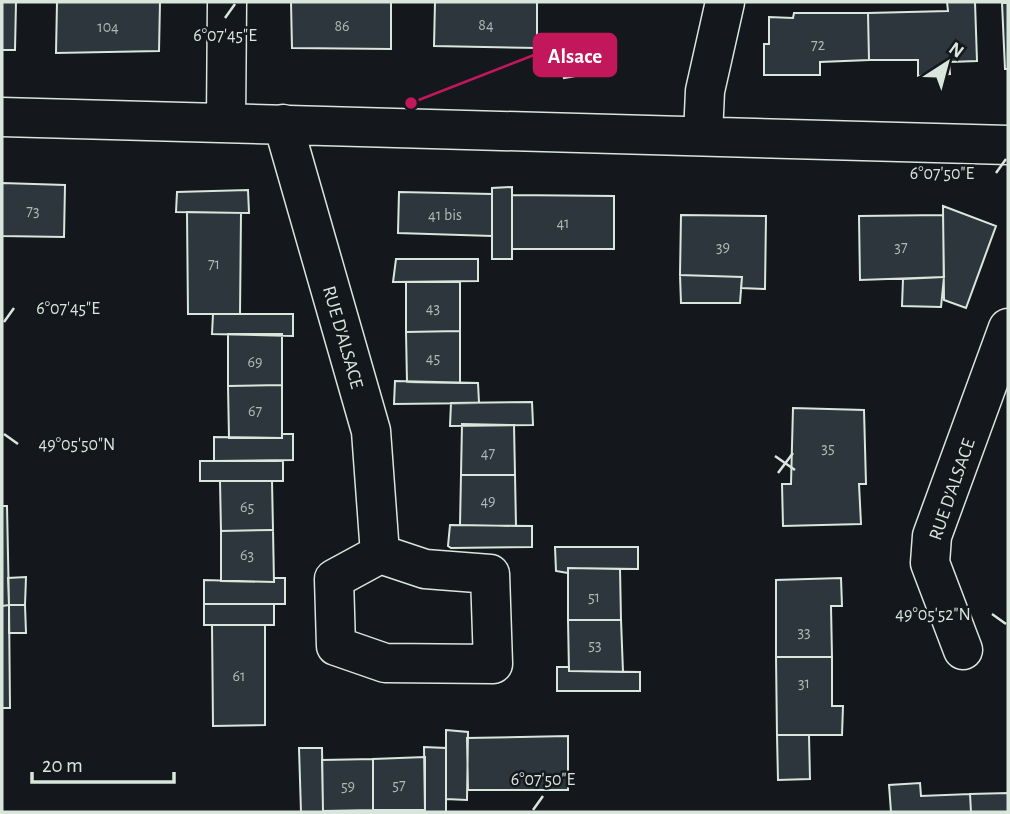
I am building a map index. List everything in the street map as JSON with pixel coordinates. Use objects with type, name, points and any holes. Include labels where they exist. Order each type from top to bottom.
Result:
[{"type":"street","points":[[226,123],[227,2]]},
{"type":"street","points":[[703,135],[705,91],[725,2]]},
{"type":"street","points":[[2,117],[1008,145]]},
{"type":"street","name":"RUE D'ALSACE","points":[[283,124],[371,431],[380,554]]},
{"type":"street","name":"RUE D'ALSACE","points":[[963,650],[930,563],[932,536],[1008,328]]},
{"type":"building","points":[[2,2],[16,2],[15,50],[2,50]]},
{"type":"building","points":[[57,2],[160,2],[159,51],[56,53]]},
{"type":"building","points":[[291,2],[391,2],[391,49],[292,48]]},
{"type":"building","points":[[435,2],[537,2],[537,48],[434,46]]},
{"type":"building","points":[[947,2],[975,2],[977,61],[949,62],[950,74],[918,76],[918,60],[869,60],[868,13],[948,11]]},
{"type":"building","points":[[1002,3],[1008,3],[1008,69],[1005,69]]},
{"type":"building","points":[[794,13],[868,13],[869,60],[820,62],[820,75],[764,75],[764,44],[769,44],[769,17],[793,18]]},
{"type":"building","points":[[603,37],[609,70],[564,78],[558,47]]},
{"type":"building","points":[[2,183],[65,185],[64,237],[2,236]]},
{"type":"building","points":[[512,187],[512,259],[492,259],[492,188]]},
{"type":"building","points":[[248,190],[249,213],[176,212],[177,192]]},
{"type":"building","points":[[399,192],[492,194],[492,236],[398,233]]},
{"type":"building","points":[[512,195],[614,196],[614,249],[512,249]]},
{"type":"building","points":[[943,206],[996,226],[966,308],[944,300]]},
{"type":"building","points":[[187,212],[241,213],[240,314],[188,314]]},
{"type":"building","points":[[681,215],[766,216],[765,289],[741,288],[742,277],[680,275]]},
{"type":"building","points":[[943,215],[944,277],[860,280],[859,216]]},
{"type":"building","points":[[396,259],[478,259],[478,281],[393,282]]},
{"type":"building","points":[[680,275],[742,277],[740,303],[681,303]]},
{"type":"building","points":[[944,277],[941,307],[902,306],[903,279]]},
{"type":"building","points":[[406,282],[460,282],[460,331],[406,332]]},
{"type":"building","points":[[213,314],[293,314],[293,336],[212,334]]},
{"type":"building","points":[[460,331],[460,383],[407,382],[406,332]]},
{"type":"building","points":[[228,334],[282,334],[282,385],[228,386]]},
{"type":"building","points":[[395,381],[478,383],[479,403],[394,404]]},
{"type":"building","points":[[282,385],[282,438],[229,438],[228,386]]},
{"type":"building","points":[[532,402],[533,425],[450,426],[451,403]]},
{"type":"building","points":[[793,408],[864,410],[866,484],[859,484],[861,524],[783,526],[782,484],[791,484]]},
{"type":"building","points":[[462,424],[514,425],[515,475],[461,475]]},
{"type":"building","points":[[282,434],[293,434],[293,460],[214,461],[214,437],[282,438]]},
{"type":"building","points":[[200,461],[283,461],[283,481],[200,481]]},
{"type":"building","points":[[461,475],[515,475],[516,526],[460,525]]},
{"type":"building","points":[[220,481],[272,481],[273,530],[221,531]]},
{"type":"building","points":[[2,506],[7,506],[9,605],[2,606]]},
{"type":"building","points":[[450,525],[532,526],[532,547],[451,548],[448,546]]},
{"type":"building","points":[[273,530],[274,582],[221,581],[221,531]]},
{"type":"building","points":[[555,547],[638,547],[638,569],[568,568],[568,573],[556,571]]},
{"type":"building","points":[[568,568],[620,569],[621,620],[568,620]]},
{"type":"building","points":[[26,577],[25,605],[9,605],[8,578]]},
{"type":"building","points":[[274,578],[285,578],[285,604],[204,604],[204,580],[274,582]]},
{"type":"building","points":[[841,578],[842,606],[831,606],[832,657],[776,657],[776,580]]},
{"type":"building","points":[[204,604],[274,604],[274,625],[204,625]]},
{"type":"building","points":[[9,605],[10,708],[2,708],[2,606]]},
{"type":"building","points":[[9,605],[25,605],[26,633],[9,633]]},
{"type":"building","points":[[568,620],[621,620],[623,672],[569,671]]},
{"type":"building","points":[[212,625],[265,625],[265,725],[213,726]]},
{"type":"building","points":[[776,657],[832,657],[832,706],[843,706],[842,735],[777,735]]},
{"type":"building","points":[[557,667],[569,667],[569,671],[640,672],[640,691],[557,691]]},
{"type":"building","points":[[446,730],[468,732],[467,800],[446,799]]},
{"type":"building","points":[[777,735],[809,735],[810,779],[778,780]]},
{"type":"building","points":[[568,736],[568,790],[468,790],[467,738]]},
{"type":"building","points":[[424,747],[446,748],[446,812],[425,812]]},
{"type":"building","points":[[299,748],[322,748],[323,812],[301,812]]},
{"type":"building","points":[[425,757],[425,810],[373,810],[373,759]]},
{"type":"building","points":[[373,759],[373,810],[323,811],[322,760]]},
{"type":"building","points":[[920,783],[921,796],[970,794],[971,812],[891,812],[889,785]]},
{"type":"building","points":[[1008,793],[1008,812],[971,812],[970,794]]},
{"type":"place","name":"Alsace","points":[[411,103]]}]
